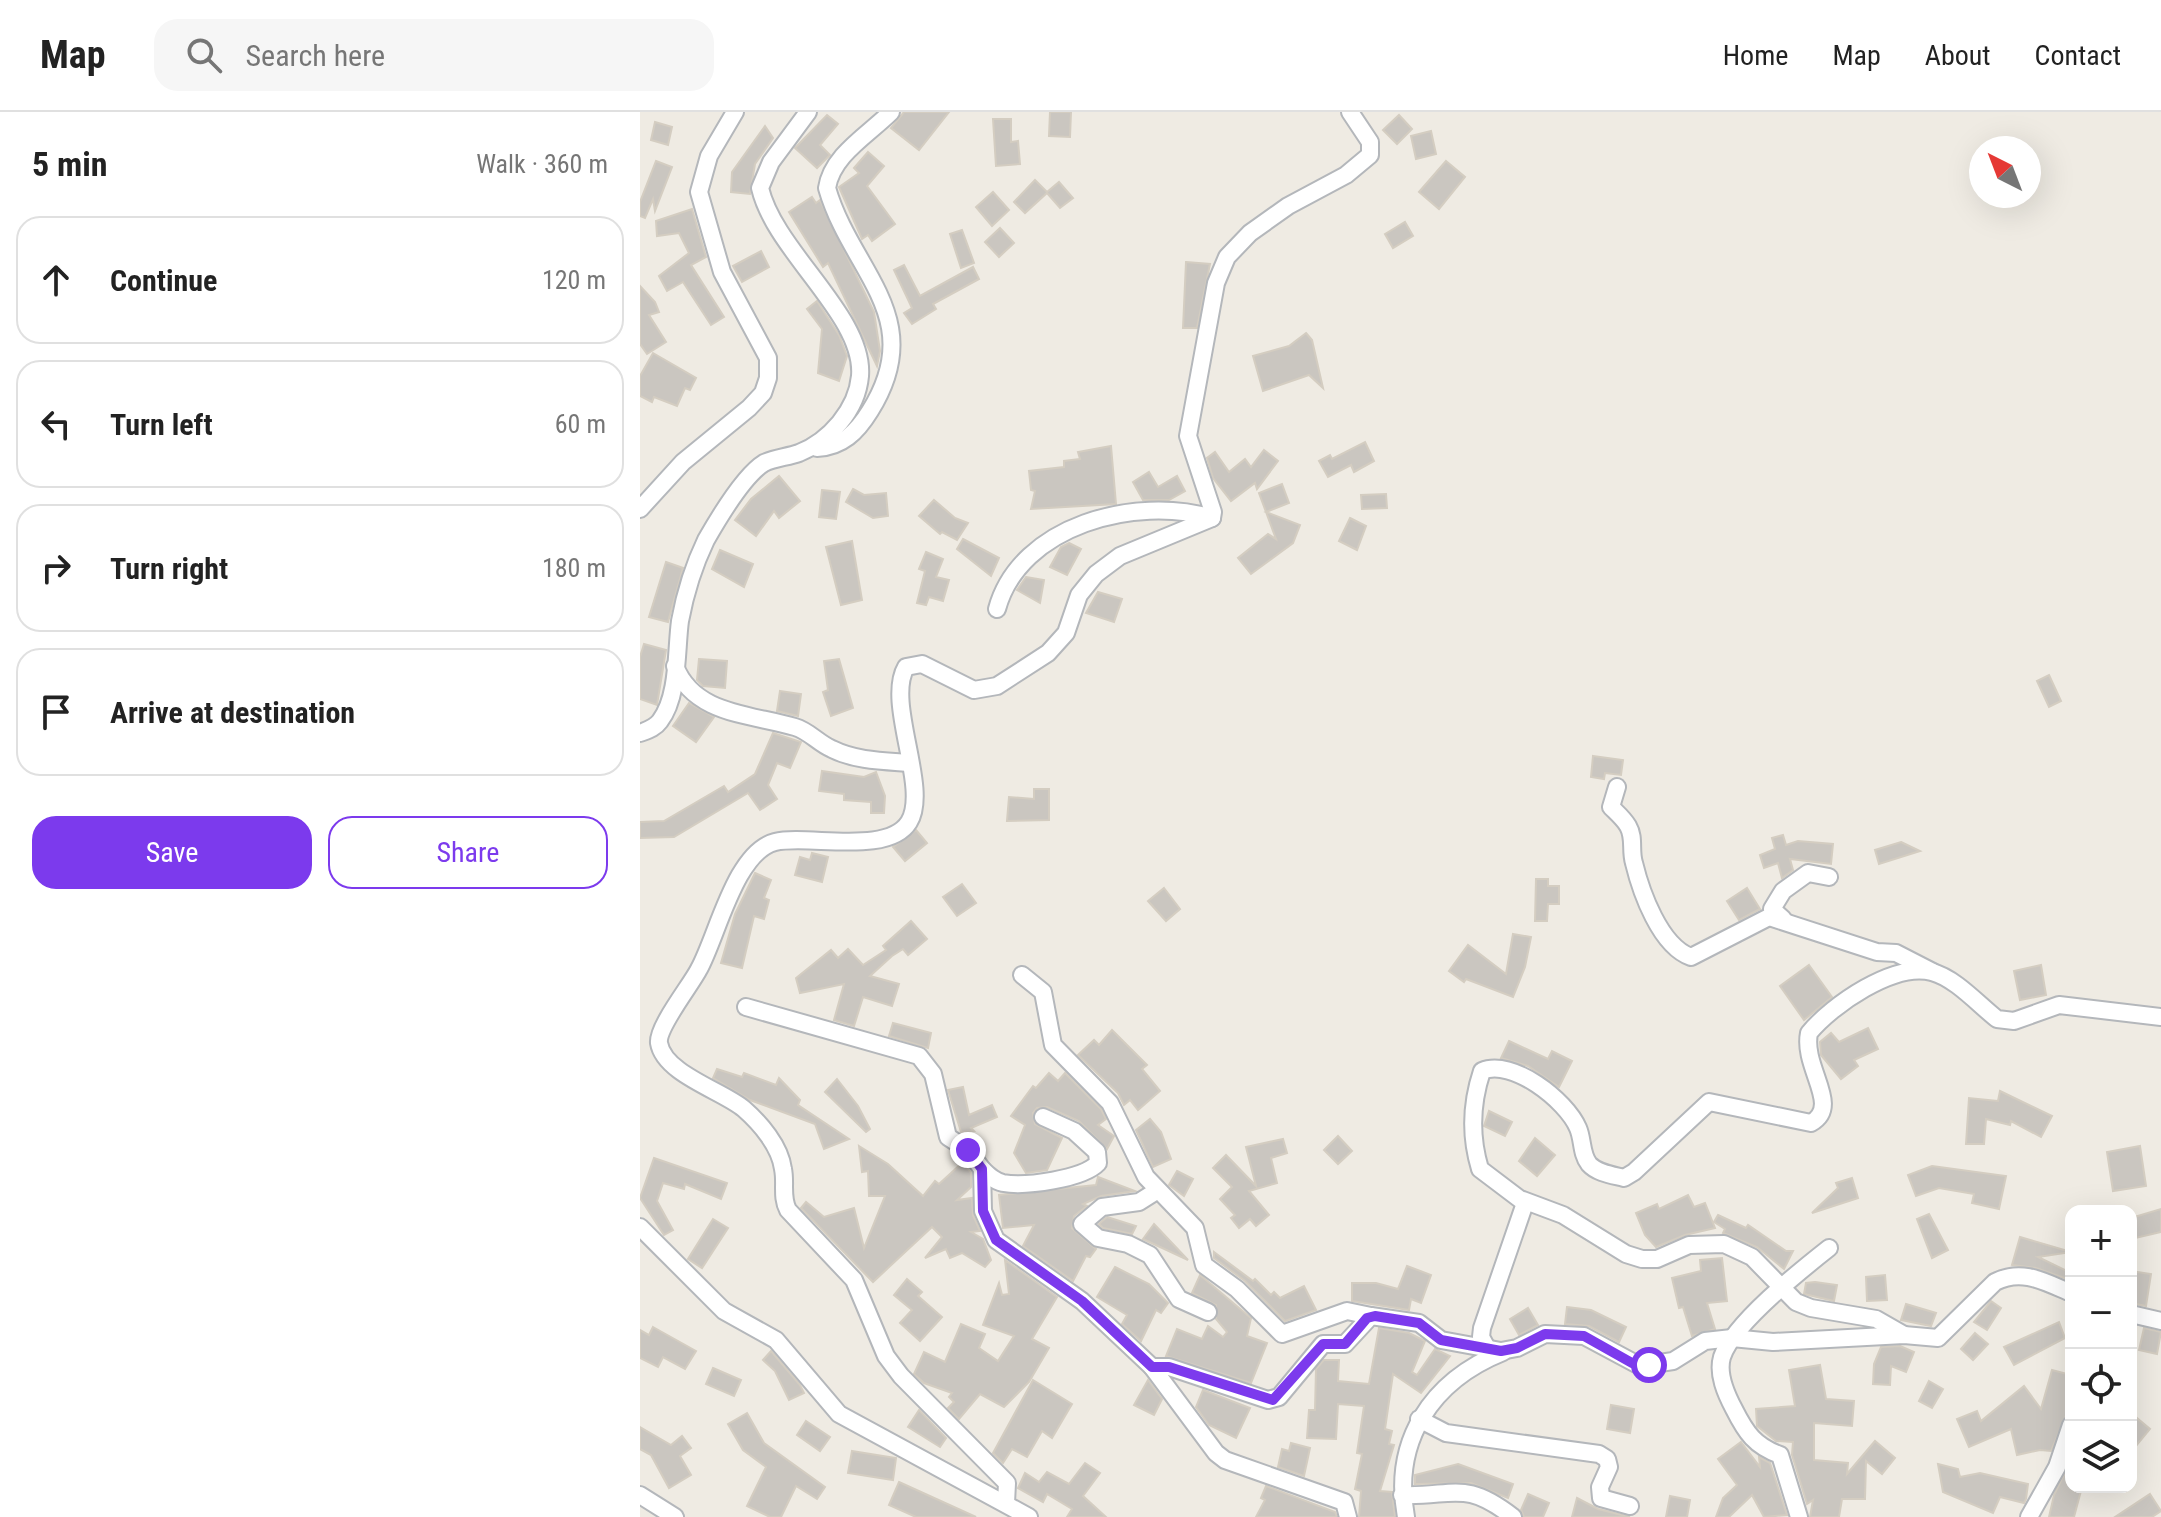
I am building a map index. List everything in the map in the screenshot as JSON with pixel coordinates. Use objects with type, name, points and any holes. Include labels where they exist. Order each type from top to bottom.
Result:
[{"type":"street","points":[[640,509],[683,462],[749,408],[763,393],[768,378],[768,358],[722,272],[699,192],[709,156],[735,112]]},
{"type":"street","points":[[640,733],[652,729],[668,707],[688,590],[699,555],[717,520],[764,464],[810,448],[828,438],[841,421],[860,378],[859,354],[851,330],[777,229],[760,188],[771,162],[808,112]]},
{"type":"street","points":[[810,448],[832,447],[850,436],[876,401],[891,363],[890,318],[827,188],[829,174],[838,160],[891,112]]},
{"type":"street","points":[[1212,518],[1213,512],[1188,436],[1216,283],[1227,257],[1250,233],[1288,206],[1346,175],[1370,155],[1370,142],[1350,112]]},
{"type":"street","points":[[997,609],[1010,577],[1021,565],[1055,540],[1097,517],[1179,511],[1212,518]]},
{"type":"street","points":[[1006,1503],[1009,1492],[1004,1479],[901,1376],[886,1356],[854,1280],[788,1210],[784,1203],[781,1159],[767,1135],[732,1100],[705,1087],[675,1065],[658,1042],[700,968],[745,867],[757,852],[774,842],[869,839],[896,834],[909,822],[913,812],[910,763],[900,686],[906,667],[922,664],[974,690],[997,686],[1048,653],[1066,633],[1079,595],[1096,574],[1120,556],[1212,518]]},
{"type":"street","points":[[675,666],[689,690],[713,707],[798,728],[825,746],[859,759],[910,763]]},
{"type":"street","points":[[1617,787],[1611,807],[1628,826],[1632,837],[1632,859],[1657,920],[1681,953],[1691,957],[1769,917],[1877,952],[1896,953],[1935,973],[1997,1019],[2006,1022],[2059,1005],[2161,1017]]},
{"type":"street","points":[[1785,920],[1772,909],[1783,891],[1808,873],[1829,877]]},
{"type":"street","points":[[1904,1335],[1876,1319],[1804,1306],[1752,1257],[1724,1244],[1689,1245],[1657,1259],[1642,1259],[1626,1254],[1563,1215],[1523,1200],[1488,1178],[1480,1169],[1472,1122],[1473,1102],[1482,1071],[1492,1067],[1509,1069],[1537,1085],[1578,1126],[1586,1160],[1593,1168],[1624,1178],[1709,1102],[1811,1123],[1820,1118],[1825,1109],[1824,1099],[1808,1057],[1809,1033],[1830,1012],[1869,986],[1905,972],[1935,973]]},
{"type":"street","points":[[1022,975],[1038,985],[1046,999],[1048,1034],[1053,1045],[1110,1103],[1146,1177],[1195,1228],[1204,1265],[1237,1289],[1278,1333],[1287,1334],[1331,1314],[1347,1311],[1419,1323],[1441,1340],[1509,1350]]},
{"type":"street","points":[[746,1007],[919,1056],[933,1074],[948,1137],[968,1150],[982,1169],[1002,1183],[1065,1178],[1093,1168],[1099,1158],[1097,1152],[1074,1131],[1043,1117]]},
{"type":"street","points":[[982,1169],[983,1211],[996,1240],[1082,1301],[1152,1367],[1216,1453],[1225,1460],[1344,1502],[1348,1517]]},
{"type":"street","points":[[1158,1190],[1139,1202],[1102,1207],[1082,1224],[1098,1238],[1128,1244],[1150,1255],[1179,1299],[1208,1312]]},
{"type":"street","points":[[1487,1348],[1481,1337],[1482,1328],[1525,1206],[1523,1200]]},
{"type":"street","points":[[640,1227],[724,1311],[776,1340],[793,1356],[822,1398],[839,1414],[1029,1517]]},
{"type":"street","points":[[1799,1517],[1780,1455],[1754,1442],[1730,1401],[1720,1372],[1722,1357],[1732,1338],[1782,1286],[1829,1248]]},
{"type":"street","points":[[1406,1517],[1402,1495],[1405,1450],[1419,1419],[1445,1389],[1482,1362],[1545,1334],[1584,1336],[1632,1363],[1649,1365],[1673,1361],[1705,1341],[1732,1338],[1773,1342],[1904,1335],[1938,1338],[1995,1282],[2007,1276],[2033,1277],[2065,1290]]},
{"type":"street","points":[[2137,1315],[2161,1321]]},
{"type":"street","points":[[1152,1367],[1169,1367],[1273,1400],[1323,1344],[1345,1344],[1371,1316]]},
{"type":"street","points":[[1419,1419],[1446,1433],[1599,1454],[1607,1459],[1609,1467],[1600,1487],[1601,1498],[1630,1506]]},
{"type":"street","points":[[2029,1517],[2057,1467],[2065,1443]]},
{"type":"street","points":[[1402,1495],[1454,1490],[1469,1492],[1513,1517]]},
{"type":"street","points":[[640,1495],[675,1517]]},
{"type":"building","points":[[904,112],[949,112],[919,150],[891,128]]},
{"type":"building","points":[[1050,112],[1071,112],[1070,137],[1049,136]]},
{"type":"building","points":[[827,115],[838,124],[820,145],[830,155],[817,168],[795,148]]},
{"type":"building","points":[[1399,115],[1412,129],[1397,144],[1383,130]]},
{"type":"building","points":[[993,119],[1011,119],[1011,142],[1018,141],[1020,164],[996,166]]},
{"type":"building","points":[[655,122],[672,127],[668,145],[651,140]]},
{"type":"building","points":[[765,126],[773,138],[755,164],[750,194],[731,192],[732,172]]},
{"type":"building","points":[[1431,131],[1436,154],[1416,159],[1411,136]]},
{"type":"building","points":[[868,152],[884,166],[867,186],[895,224],[872,241],[868,235],[862,239],[839,187],[859,173],[854,168]]},
{"type":"building","points":[[656,161],[672,167],[655,211],[653,199],[645,218],[640,216],[640,202]]},
{"type":"building","points":[[1446,161],[1465,177],[1439,209],[1419,192]]},
{"type":"building","points":[[1035,180],[1047,192],[1059,182],[1073,198],[1060,208],[1047,193],[1025,213],[1014,202]]},
{"type":"building","points":[[993,192],[1009,210],[992,226],[976,207]]},
{"type":"building","points":[[812,197],[816,203],[820,200],[874,312],[880,351],[877,366],[828,263],[823,267],[789,212]]},
{"type":"building","points":[[692,209],[706,257],[691,265],[724,317],[711,325],[683,282],[667,291],[659,276],[689,253],[679,233],[657,236],[656,221]]},
{"type":"building","points":[[1405,222],[1413,236],[1393,248],[1385,234]]},
{"type":"building","points":[[1000,228],[1014,243],[999,257],[985,242]]},
{"type":"building","points":[[962,230],[974,263],[961,268],[950,234]]},
{"type":"building","points":[[761,251],[769,267],[742,282],[733,266]]},
{"type":"building","points":[[1186,262],[1210,264],[1197,328],[1183,328]]},
{"type":"building","points":[[904,265],[920,296],[973,267],[979,279],[933,304],[936,309],[912,324],[904,313],[912,308],[894,270]]},
{"type":"building","points":[[640,286],[655,302],[659,312],[649,315],[666,342],[647,354],[640,344]]},
{"type":"building","points":[[817,301],[839,335],[847,356],[839,381],[818,373],[822,329],[807,309]]},
{"type":"building","points":[[1306,333],[1312,340],[1323,388],[1309,375],[1263,391],[1253,356],[1289,346]]},
{"type":"building","points":[[653,353],[696,378],[690,390],[685,388],[677,406],[654,397],[652,402],[640,396],[640,376]]},
{"type":"building","points":[[1365,442],[1374,461],[1354,472],[1351,465],[1328,477],[1319,461],[1330,455],[1332,459]]},
{"type":"building","points":[[1111,446],[1116,504],[1031,509],[1035,491],[1031,490],[1029,471],[1064,467],[1064,461],[1080,459],[1078,452]]},
{"type":"building","points":[[1264,450],[1278,461],[1257,489],[1255,483],[1231,501],[1213,478],[1207,458],[1215,452],[1229,472],[1245,459],[1251,467]]},
{"type":"building","points":[[1149,472],[1158,487],[1177,476],[1185,491],[1169,500],[1143,500],[1133,482]]},
{"type":"building","points":[[779,476],[800,501],[779,518],[774,511],[756,536],[735,520],[751,499]]},
{"type":"building","points":[[1282,484],[1289,503],[1266,512],[1259,493]]},
{"type":"building","points":[[853,489],[864,495],[886,493],[888,516],[873,518],[846,502]]},
{"type":"building","points":[[822,490],[840,492],[836,519],[819,517]]},
{"type":"building","points":[[1386,494],[1387,508],[1362,509],[1361,495]]},
{"type":"building","points":[[934,500],[955,518],[968,523],[957,540],[942,532],[940,534],[919,516]]},
{"type":"building","points":[[1266,512],[1300,525],[1293,543],[1251,574],[1238,558],[1268,534],[1276,539]]},
{"type":"building","points":[[1350,518],[1366,526],[1357,550],[1339,541]]},
{"type":"building","points":[[963,539],[999,558],[991,576],[957,549]]},
{"type":"building","points":[[852,541],[862,600],[841,605],[826,547]]},
{"type":"building","points":[[1069,543],[1081,549],[1067,575],[1050,567],[1061,547]]},
{"type":"building","points":[[720,550],[753,564],[744,587],[712,569]]},
{"type":"building","points":[[926,552],[943,559],[936,577],[949,580],[943,601],[929,597],[926,605],[917,603],[925,571],[919,569]]},
{"type":"building","points":[[666,562],[683,568],[668,622],[649,617]]},
{"type":"building","points":[[1026,577],[1044,580],[1040,603],[1017,590]]},
{"type":"building","points":[[1098,592],[1122,599],[1114,622],[1086,613]]},
{"type":"building","points":[[644,644],[666,650],[657,705],[640,699],[640,657]]},
{"type":"building","points":[[699,659],[727,661],[725,688],[703,686],[697,680]]},
{"type":"building","points":[[839,659],[853,708],[831,716],[823,692],[828,690],[824,661]]},
{"type":"building","points":[[2049,675],[2061,701],[2049,707],[2037,681]]},
{"type":"building","points":[[780,691],[801,694],[798,716],[777,711]]},
{"type":"building","points":[[689,703],[714,717],[696,742],[673,726]]},
{"type":"building","points":[[773,733],[801,742],[790,768],[777,763],[768,785],[777,799],[760,810],[748,793],[674,837],[640,838],[640,822],[664,821],[724,786],[728,792],[755,774]]},
{"type":"building","points":[[1593,756],[1623,760],[1621,775],[1605,773],[1604,779],[1591,777]]},
{"type":"building","points":[[822,771],[864,777],[876,772],[885,796],[884,813],[871,813],[871,802],[844,800],[844,794],[819,791]]},
{"type":"building","points":[[1034,789],[1049,789],[1049,820],[1007,821],[1009,797],[1034,799]]},
{"type":"building","points":[[916,830],[927,843],[905,861],[893,847]]},
{"type":"building","points":[[1783,835],[1786,845],[1798,841],[1833,844],[1831,864],[1790,859],[1793,870],[1782,878],[1778,863],[1764,868],[1760,855],[1775,849],[1772,838]]},
{"type":"building","points":[[1901,842],[1920,851],[1879,864],[1875,850]]},
{"type":"building","points":[[812,853],[828,857],[822,882],[795,875],[800,857],[810,860]]},
{"type":"building","points":[[755,873],[771,880],[764,898],[769,900],[764,919],[754,916],[742,968],[721,963],[735,914]]},
{"type":"building","points":[[1536,879],[1548,879],[1548,886],[1559,886],[1559,904],[1548,904],[1547,921],[1535,921]]},
{"type":"building","points":[[962,884],[976,903],[957,916],[943,897]]},
{"type":"building","points":[[1164,888],[1180,909],[1166,921],[1148,901]]},
{"type":"building","points":[[1747,888],[1760,909],[1739,920],[1727,901]]},
{"type":"building","points":[[911,921],[927,939],[908,955],[903,949],[892,956],[870,976],[899,984],[892,1006],[863,997],[854,1026],[834,1020],[844,984],[800,993],[796,978],[831,950],[838,958],[848,949],[863,965],[886,950],[883,946]]},
{"type":"building","points":[[1513,934],[1531,937],[1525,967],[1513,997],[1466,979],[1464,982],[1449,971],[1468,945],[1506,974]]},
{"type":"building","points":[[1809,965],[1832,997],[1804,1020],[1780,986]]},
{"type":"building","points":[[2041,965],[2046,995],[2020,1000],[2014,971]]},
{"type":"building","points":[[893,1023],[931,1033],[928,1048],[889,1036]]},
{"type":"building","points":[[1868,1028],[1878,1049],[1854,1060],[1858,1066],[1841,1079],[1821,1055],[1820,1042],[1831,1033],[1839,1042]]},
{"type":"building","points":[[1112,1030],[1147,1065],[1142,1069],[1160,1091],[1138,1110],[1130,1100],[1124,1105],[1118,1093],[1078,1055],[1094,1040],[1099,1045]]},
{"type":"building","points":[[1509,1041],[1548,1059],[1552,1051],[1572,1061],[1559,1087],[1528,1066],[1501,1058]]},
{"type":"building","points":[[717,1069],[742,1077],[744,1073],[776,1085],[779,1078],[800,1100],[798,1105],[849,1139],[824,1149],[815,1124],[750,1100],[713,1078]]},
{"type":"building","points":[[1049,1073],[1058,1081],[1065,1073],[1101,1109],[1106,1119],[1098,1125],[1114,1136],[1107,1149],[1079,1121],[1047,1107],[1037,1108],[1033,1113],[1035,1124],[1062,1138],[1047,1170],[1026,1173],[1014,1153],[1025,1125],[1011,1116],[1033,1086],[1036,1088]]},
{"type":"building","points":[[837,1079],[858,1106],[870,1129],[866,1132],[825,1092]]},
{"type":"building","points":[[963,1087],[969,1115],[992,1105],[997,1117],[971,1128],[974,1131],[961,1132],[948,1090]]},
{"type":"building","points":[[2000,1091],[2052,1116],[2041,1137],[2011,1121],[2010,1125],[1986,1119],[1984,1144],[1966,1144],[1969,1098],[1998,1101]]},
{"type":"building","points":[[1489,1111],[1512,1122],[1505,1136],[1484,1126]]},
{"type":"building","points":[[1150,1119],[1161,1132],[1171,1159],[1153,1167],[1136,1130]]},
{"type":"building","points":[[1338,1136],[1352,1151],[1338,1164],[1324,1150]]},
{"type":"building","points":[[1535,1138],[1555,1155],[1537,1176],[1519,1161]]},
{"type":"building","points":[[1283,1139],[1287,1153],[1271,1158],[1277,1183],[1249,1191],[1269,1215],[1256,1226],[1250,1219],[1239,1228],[1231,1218],[1235,1215],[1220,1199],[1232,1187],[1213,1168],[1226,1155],[1256,1186],[1246,1147]]},
{"type":"building","points":[[859,1146],[888,1164],[923,1196],[935,1181],[939,1184],[963,1162],[971,1173],[971,1187],[957,1200],[972,1198],[973,1215],[980,1231],[971,1232],[983,1239],[991,1260],[985,1267],[962,1253],[950,1258],[946,1249],[925,1258],[942,1237],[932,1227],[873,1282],[801,1208],[806,1202],[824,1217],[854,1208],[864,1248],[885,1196],[869,1196],[868,1171],[862,1172]]},
{"type":"building","points":[[2140,1146],[2146,1186],[2113,1191],[2107,1152]]},
{"type":"building","points":[[654,1158],[727,1183],[721,1199],[685,1184],[684,1189],[663,1183],[657,1201],[673,1230],[664,1235],[640,1198]]},
{"type":"building","points":[[1932,1166],[2006,1176],[1999,1209],[1972,1203],[1974,1194],[1939,1188],[1916,1196],[1908,1175]]},
{"type":"building","points":[[1177,1171],[1193,1179],[1184,1196],[1169,1185]]},
{"type":"building","points":[[1098,1177],[1135,1191],[1101,1196],[1083,1204],[1087,1206],[1074,1216],[1072,1228],[1096,1249],[1090,1257],[1086,1256],[1073,1281],[1023,1246],[1034,1225],[1003,1228],[999,1195],[1096,1185]]},
{"type":"building","points":[[1852,1178],[1858,1198],[1812,1213],[1838,1188],[1836,1183]]},
{"type":"building","points":[[1688,1195],[1694,1207],[1705,1203],[1715,1228],[1685,1235],[1656,1247],[1645,1235],[1636,1213],[1657,1204],[1659,1209]]},
{"type":"building","points":[[2161,1209],[2161,1232],[2137,1238],[2137,1216]]},
{"type":"building","points":[[1929,1214],[1948,1250],[1932,1258],[1917,1219]]},
{"type":"building","points":[[1718,1215],[1746,1228],[1748,1225],[1786,1251],[1793,1251],[1784,1269],[1757,1247],[1723,1233],[1725,1229],[1714,1222]]},
{"type":"building","points":[[1107,1217],[1136,1226],[1132,1234],[1103,1228],[1099,1224]]},
{"type":"building","points":[[713,1219],[728,1228],[702,1268],[688,1259]]},
{"type":"building","points":[[1154,1224],[1188,1260],[1143,1239]]},
{"type":"building","points":[[2020,1237],[2065,1250],[2065,1253],[2038,1257],[2065,1270],[2065,1278],[2036,1268],[2012,1265]]},
{"type":"building","points":[[1214,1252],[1253,1281],[1255,1279],[1271,1295],[1274,1292],[1280,1298],[1304,1286],[1316,1310],[1285,1321],[1245,1281],[1214,1258]]},
{"type":"building","points":[[1722,1258],[1727,1301],[1707,1303],[1715,1329],[1692,1336],[1683,1307],[1679,1308],[1672,1278],[1701,1271],[1700,1260]]},
{"type":"building","points":[[1005,1260],[1057,1297],[1032,1339],[1049,1348],[1029,1382],[1004,1407],[980,1394],[959,1419],[948,1408],[954,1402],[949,1397],[952,1393],[924,1383],[914,1374],[924,1352],[945,1362],[961,1324],[985,1334],[979,1348],[998,1361],[1014,1336],[983,1325],[999,1283],[1002,1295],[1009,1294]]},
{"type":"building","points":[[1407,1266],[1431,1275],[1421,1303],[1411,1299],[1409,1310],[1352,1301],[1352,1283],[1376,1283],[1398,1289]]},
{"type":"building","points":[[1115,1267],[1149,1284],[1168,1303],[1161,1313],[1156,1310],[1141,1341],[1122,1324],[1127,1315],[1097,1297]]},
{"type":"building","points":[[2137,1272],[2151,1274],[2146,1306],[2137,1304]]},
{"type":"building","points":[[1200,1275],[1251,1318],[1247,1336],[1267,1343],[1251,1383],[1166,1356],[1177,1329],[1202,1339],[1208,1326],[1223,1337],[1227,1332],[1216,1319],[1216,1305],[1192,1293]]},
{"type":"building","points":[[1885,1275],[1887,1300],[1867,1301],[1866,1277]]},
{"type":"building","points":[[907,1279],[922,1292],[918,1296],[942,1317],[920,1341],[900,1323],[912,1310],[894,1295]]},
{"type":"building","points":[[1806,1283],[1837,1285],[1834,1301],[1804,1294]]},
{"type":"building","points":[[1991,1301],[2001,1308],[1987,1330],[1974,1322]]},
{"type":"building","points":[[1906,1304],[1936,1313],[1931,1326],[1901,1320]]},
{"type":"building","points":[[1567,1307],[1591,1310],[1626,1327],[1619,1342],[1589,1326],[1565,1324]]},
{"type":"building","points":[[1528,1308],[1538,1325],[1519,1335],[1510,1319]]},
{"type":"building","points":[[2059,1322],[2065,1338],[2014,1365],[2004,1347]]},
{"type":"building","points":[[653,1327],[696,1351],[685,1369],[663,1357],[658,1367],[640,1358],[640,1330],[649,1335]]},
{"type":"building","points":[[1379,1328],[1409,1333],[1425,1341],[1412,1372],[1417,1375],[1435,1349],[1450,1356],[1421,1393],[1393,1374],[1385,1429],[1392,1431],[1389,1444],[1394,1445],[1380,1491],[1392,1492],[1395,1517],[1359,1517],[1361,1491],[1355,1489],[1362,1454],[1357,1453],[1364,1406],[1338,1404],[1336,1439],[1307,1438],[1309,1410],[1315,1410],[1316,1369],[1324,1360],[1339,1360],[1338,1381],[1369,1384]]},
{"type":"building","points":[[2144,1328],[2161,1332],[2157,1354],[2139,1350]]},
{"type":"building","points":[[1975,1333],[1988,1344],[1973,1360],[1961,1349]]},
{"type":"building","points":[[1900,1346],[1914,1352],[1906,1372],[1891,1366],[1890,1385],[1873,1384],[1874,1364],[1881,1347]]},
{"type":"building","points":[[771,1351],[804,1393],[789,1400],[775,1371],[763,1360]]},
{"type":"building","points":[[1820,1365],[1826,1399],[1854,1401],[1852,1426],[1814,1423],[1814,1460],[1848,1463],[1847,1474],[1875,1441],[1895,1458],[1882,1474],[1866,1461],[1865,1499],[1842,1499],[1839,1517],[1810,1517],[1813,1500],[1807,1504],[1792,1455],[1793,1442],[1776,1441],[1757,1426],[1756,1409],[1795,1406],[1789,1370]]},
{"type":"building","points":[[713,1368],[741,1380],[734,1396],[706,1384]]},
{"type":"building","points":[[2052,1370],[2065,1373],[2065,1418],[2051,1451],[2017,1455],[2011,1429],[1969,1447],[1957,1419],[1977,1411],[1981,1421],[2024,1386],[2041,1409]]},
{"type":"building","points":[[1033,1380],[1072,1404],[1052,1438],[1042,1431],[1027,1457],[1012,1449],[1003,1463],[993,1453]]},
{"type":"building","points":[[1148,1380],[1162,1399],[1154,1415],[1134,1405]]},
{"type":"building","points":[[1929,1381],[1943,1389],[1932,1408],[1919,1401]]},
{"type":"building","points":[[1203,1390],[1250,1408],[1236,1438],[1209,1425],[1196,1407]]},
{"type":"building","points":[[1611,1405],[1634,1409],[1630,1433],[1607,1429]]},
{"type":"building","points":[[919,1410],[946,1438],[940,1447],[908,1427]]},
{"type":"building","points":[[747,1413],[764,1443],[825,1487],[817,1499],[796,1486],[781,1517],[770,1517],[747,1506],[766,1467],[743,1450],[728,1424]]},
{"type":"building","points":[[2137,1418],[2150,1429],[2137,1445]]},
{"type":"building","points":[[806,1421],[830,1437],[820,1451],[797,1435]]},
{"type":"building","points":[[640,1427],[671,1445],[682,1436],[691,1448],[680,1456],[691,1475],[669,1488],[651,1455],[640,1449]]},
{"type":"building","points":[[1741,1442],[1760,1467],[1759,1457],[1770,1463],[1787,1515],[1764,1517],[1752,1495],[1729,1517],[1716,1517],[1723,1498],[1737,1485],[1718,1459]]},
{"type":"building","points":[[1291,1443],[1310,1448],[1304,1476],[1278,1467],[1282,1449],[1289,1451]]},
{"type":"building","points":[[852,1451],[896,1458],[893,1480],[848,1473]]},
{"type":"building","points":[[1085,1463],[1100,1473],[1083,1496],[1106,1517],[1067,1517],[1072,1509],[1047,1494],[1043,1502],[1018,1488],[1025,1473],[1039,1482],[1047,1472],[1069,1484]]},
{"type":"building","points":[[1458,1464],[1513,1484],[1508,1498],[1471,1483],[1415,1484],[1415,1475]]},
{"type":"building","points":[[1938,1464],[1958,1469],[1960,1477],[1980,1473],[2028,1484],[2026,1499],[2024,1503],[2000,1497],[1993,1513],[1943,1492]]},
{"type":"building","points":[[2065,1472],[2065,1493],[2080,1493],[2074,1517],[2049,1517],[2054,1495]]},
{"type":"building","points":[[899,1482],[976,1517],[916,1517],[889,1505]]},
{"type":"building","points":[[1266,1486],[1335,1512],[1337,1517],[1256,1517],[1265,1500],[1261,1498]]},
{"type":"building","points":[[1528,1494],[1549,1503],[1543,1517],[1524,1517],[1521,1510]]},
{"type":"building","points":[[2150,1494],[2161,1511],[2152,1517],[2115,1517]]},
{"type":"building","points":[[1670,1496],[1690,1500],[1687,1517],[1666,1517]]},
{"type":"building","points":[[1577,1498],[1598,1509],[1630,1517],[1572,1517]]},
{"type":"route","points":[[968,1150],[982,1169],[983,1211],[996,1240],[1082,1301],[1152,1367],[1169,1367],[1273,1400],[1279,1397],[1323,1344],[1345,1344],[1371,1316],[1419,1323],[1441,1340],[1501,1351],[1517,1348],[1545,1334],[1584,1336],[1632,1363],[1649,1365]]}]
